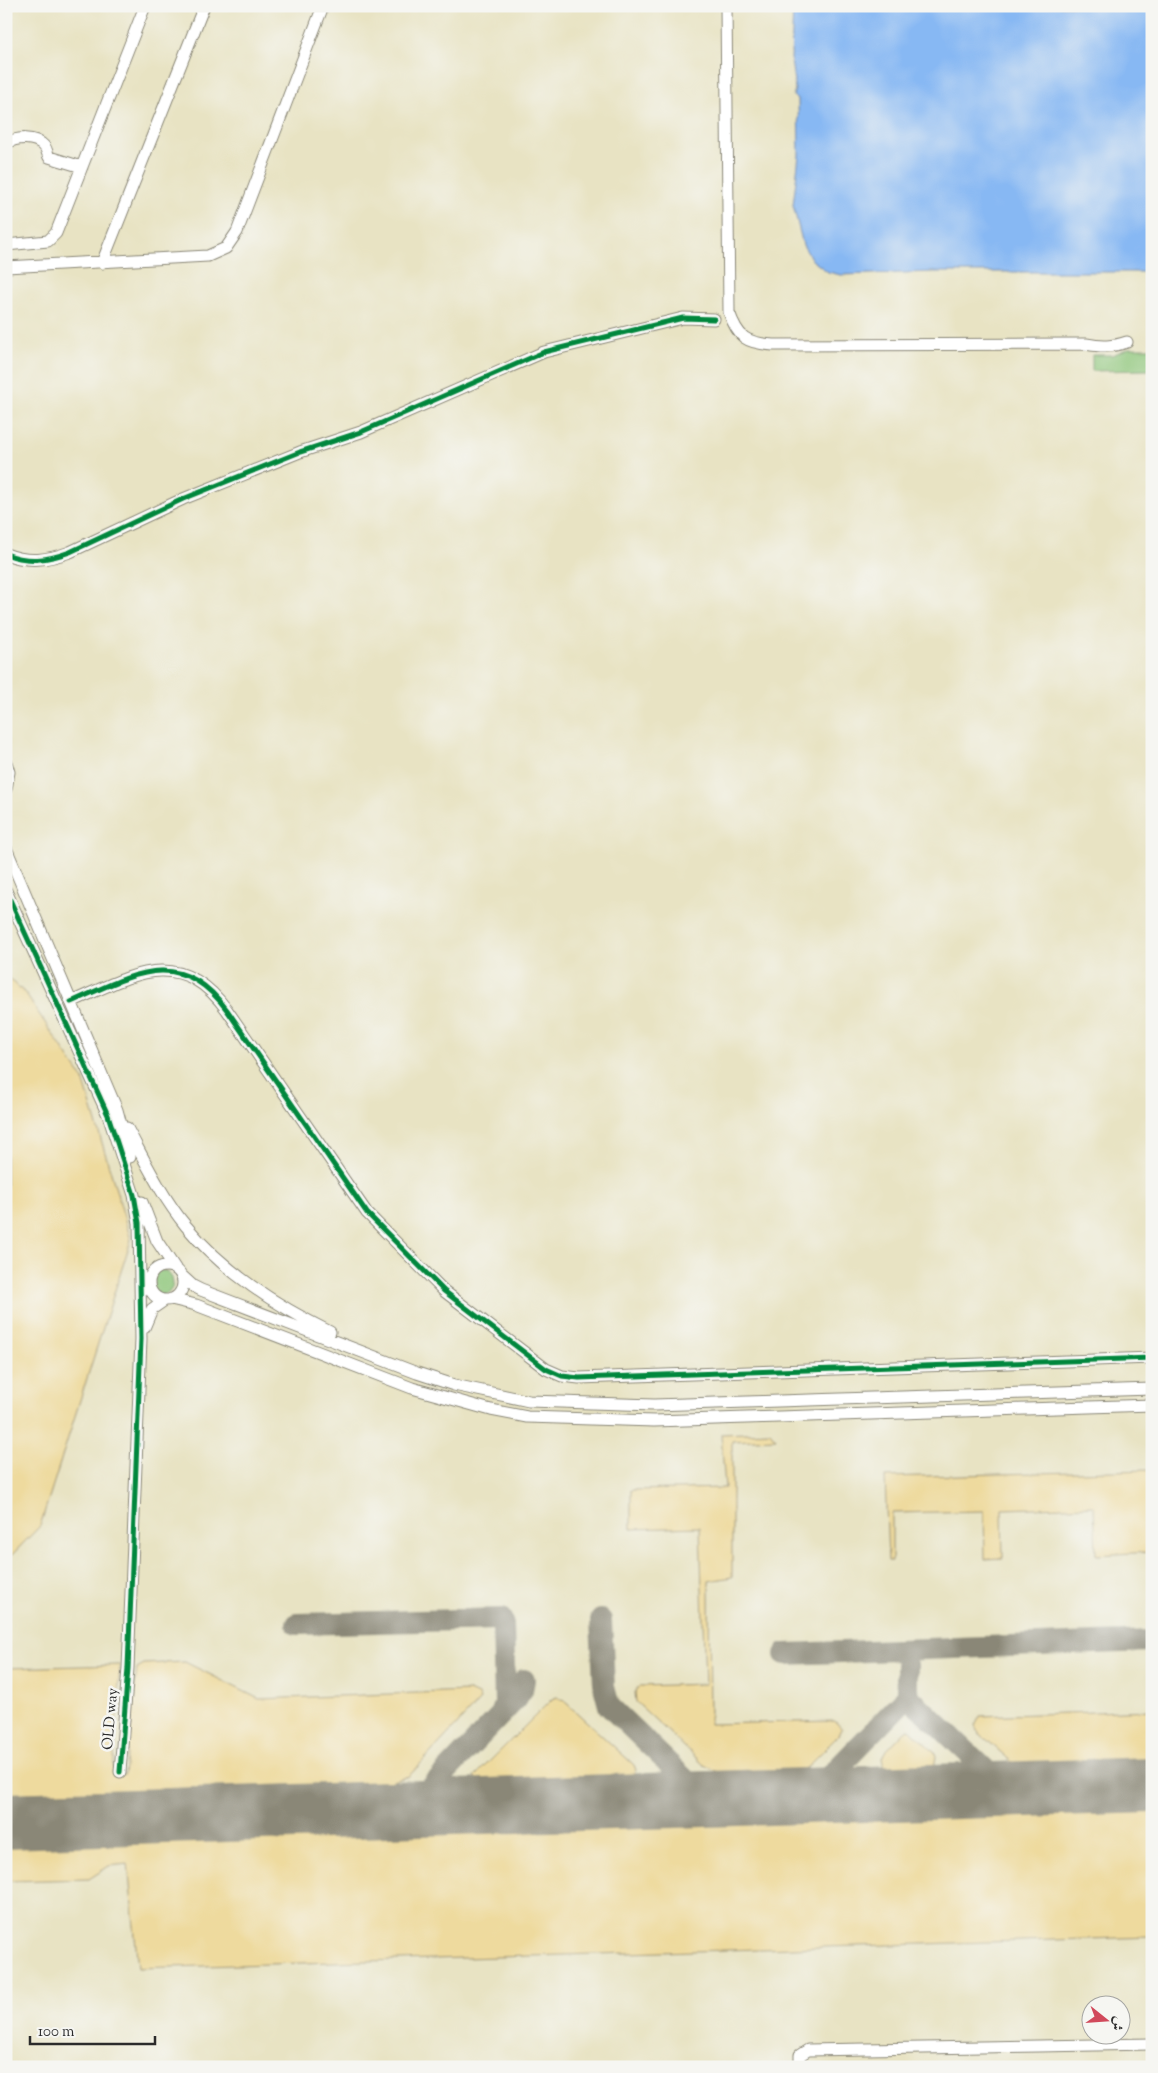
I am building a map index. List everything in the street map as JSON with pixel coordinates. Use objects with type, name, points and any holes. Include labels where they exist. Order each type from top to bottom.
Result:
[{"type":"street","points":[[6,245],[41,242],[53,238],[145,6]]},
{"type":"street","points":[[102,263],[204,6]]},
{"type":"street","points":[[6,267],[208,256],[217,254],[233,241],[322,6]]},
{"type":"street","points":[[726,6],[729,312],[740,336],[749,341],[773,345],[1086,344],[1114,347],[1127,342]]},
{"type":"street","points":[[6,144],[14,139],[22,138],[38,142],[45,147],[49,157],[82,167]]},
{"type":"street","points":[[6,554],[34,560],[52,558],[70,552],[183,499],[292,455],[361,432],[550,350],[675,319],[691,317],[714,319]]},
{"type":"street","points":[[6,762],[9,772],[6,789]]},
{"type":"street","points":[[6,848],[117,1110],[162,1191],[186,1225],[210,1251],[273,1302],[334,1334],[417,1373]]},
{"type":"street","points":[[6,891],[108,1115],[134,1195],[141,1252],[154,1295],[196,1305],[412,1388],[491,1410],[527,1417],[654,1421],[1152,1404]]},
{"type":"street","points":[[71,1002],[134,974],[153,970],[184,974],[202,983],[227,1010],[373,1219],[444,1292],[546,1370],[562,1376],[579,1378],[1152,1358]]},
{"type":"street","points":[[117,1110],[148,1222],[156,1241],[178,1272],[201,1290],[417,1373],[478,1391],[529,1401],[609,1406],[1152,1389]]},
{"type":"street","points":[[141,1252],[141,1339]]},
{"type":"street","points":[[140,1311],[149,1282],[155,1270],[160,1267],[178,1272]]},
{"type":"street","points":[[141,1339],[149,1314],[168,1299],[176,1296],[182,1287],[178,1272]]},
{"type":"street","name":"OLD way","points":[[120,1772],[128,1668],[141,1339]]},
{"type":"street","points":[[800,2067],[800,2055],[808,2050],[1152,2044]]},
{"type":"green space","points":[[1129,348],[1152,348],[1152,370],[1092,371],[1092,355],[1112,355]]},
{"type":"green space","points":[[160,1270],[169,1274],[173,1283],[169,1292],[160,1296],[151,1292],[147,1283],[151,1274]]},
{"type":"sand","points":[[6,975],[25,993],[83,1079],[131,1240],[40,1526],[6,1561]]},
{"type":"sand","points":[[770,1432],[776,1439],[732,1441],[732,1577],[709,1581],[710,1724],[835,1721],[842,1729],[839,1735],[804,1770],[720,1773],[704,1765],[636,1702],[635,1692],[640,1686],[705,1684],[700,1527],[631,1529],[631,1490],[725,1488],[721,1434]]},
{"type":"sand","points":[[1152,1470],[1152,1552],[1096,1555],[1094,1506],[1002,1509],[1003,1558],[985,1559],[984,1511],[892,1513],[892,1561],[888,1561],[885,1477]]},
{"type":"sand","points":[[185,1662],[259,1699],[469,1691],[478,1695],[480,1700],[409,1776],[390,1782],[6,1794],[6,1668],[120,1665],[113,1774],[125,1774],[137,1668],[144,1664]]},
{"type":"sand","points":[[557,1697],[563,1700],[634,1765],[636,1770],[633,1775],[477,1780],[474,1777],[552,1699]]},
{"type":"sand","points":[[1152,1710],[1152,1760],[1014,1764],[977,1731],[975,1726],[980,1716]]},
{"type":"sand","points":[[910,1729],[934,1752],[936,1757],[934,1767],[884,1768],[882,1758],[884,1753],[906,1730]]},
{"type":"sand","points":[[1152,1812],[1152,1937],[138,1968],[128,1864],[109,1866],[89,1879],[6,1881],[6,1847]]},
{"type":"water","points":[[793,6],[1152,6],[1152,272],[934,272],[841,275],[828,272],[812,260],[803,245],[793,205],[799,155],[798,99],[793,96],[795,89],[791,60]]},
{"type":"taxiway","points":[[297,1624],[501,1619],[503,1624],[505,1704],[501,1715]]},
{"type":"taxiway","points":[[601,1620],[604,1687],[609,1706],[695,1789],[709,1796],[728,1799]]},
{"type":"taxiway","points":[[785,1654],[1152,1641]]},
{"type":"taxiway","points":[[907,1665],[907,1692]]},
{"type":"taxiway","points":[[398,1809],[422,1797],[515,1700],[522,1690],[524,1680]]},
{"type":"taxiway","points":[[803,1797],[829,1777],[904,1700],[907,1692],[912,1700],[988,1772],[1014,1791]]},
{"type":"runway","points":[[6,1821],[1152,1785]]},
{"type":"cycle path","points":[[6,554],[22,559],[38,559],[70,552],[183,499],[300,452],[361,432],[544,352],[683,318],[714,319]]},
{"type":"cycle path","points":[[6,891],[108,1115],[134,1195],[139,1223],[141,1339],[128,1668],[120,1772]]},
{"type":"cycle path","points":[[71,1002],[114,983],[154,972],[172,972],[191,977],[209,990],[227,1010],[367,1213],[444,1291],[546,1369],[562,1376],[579,1378],[1152,1358]]}]
